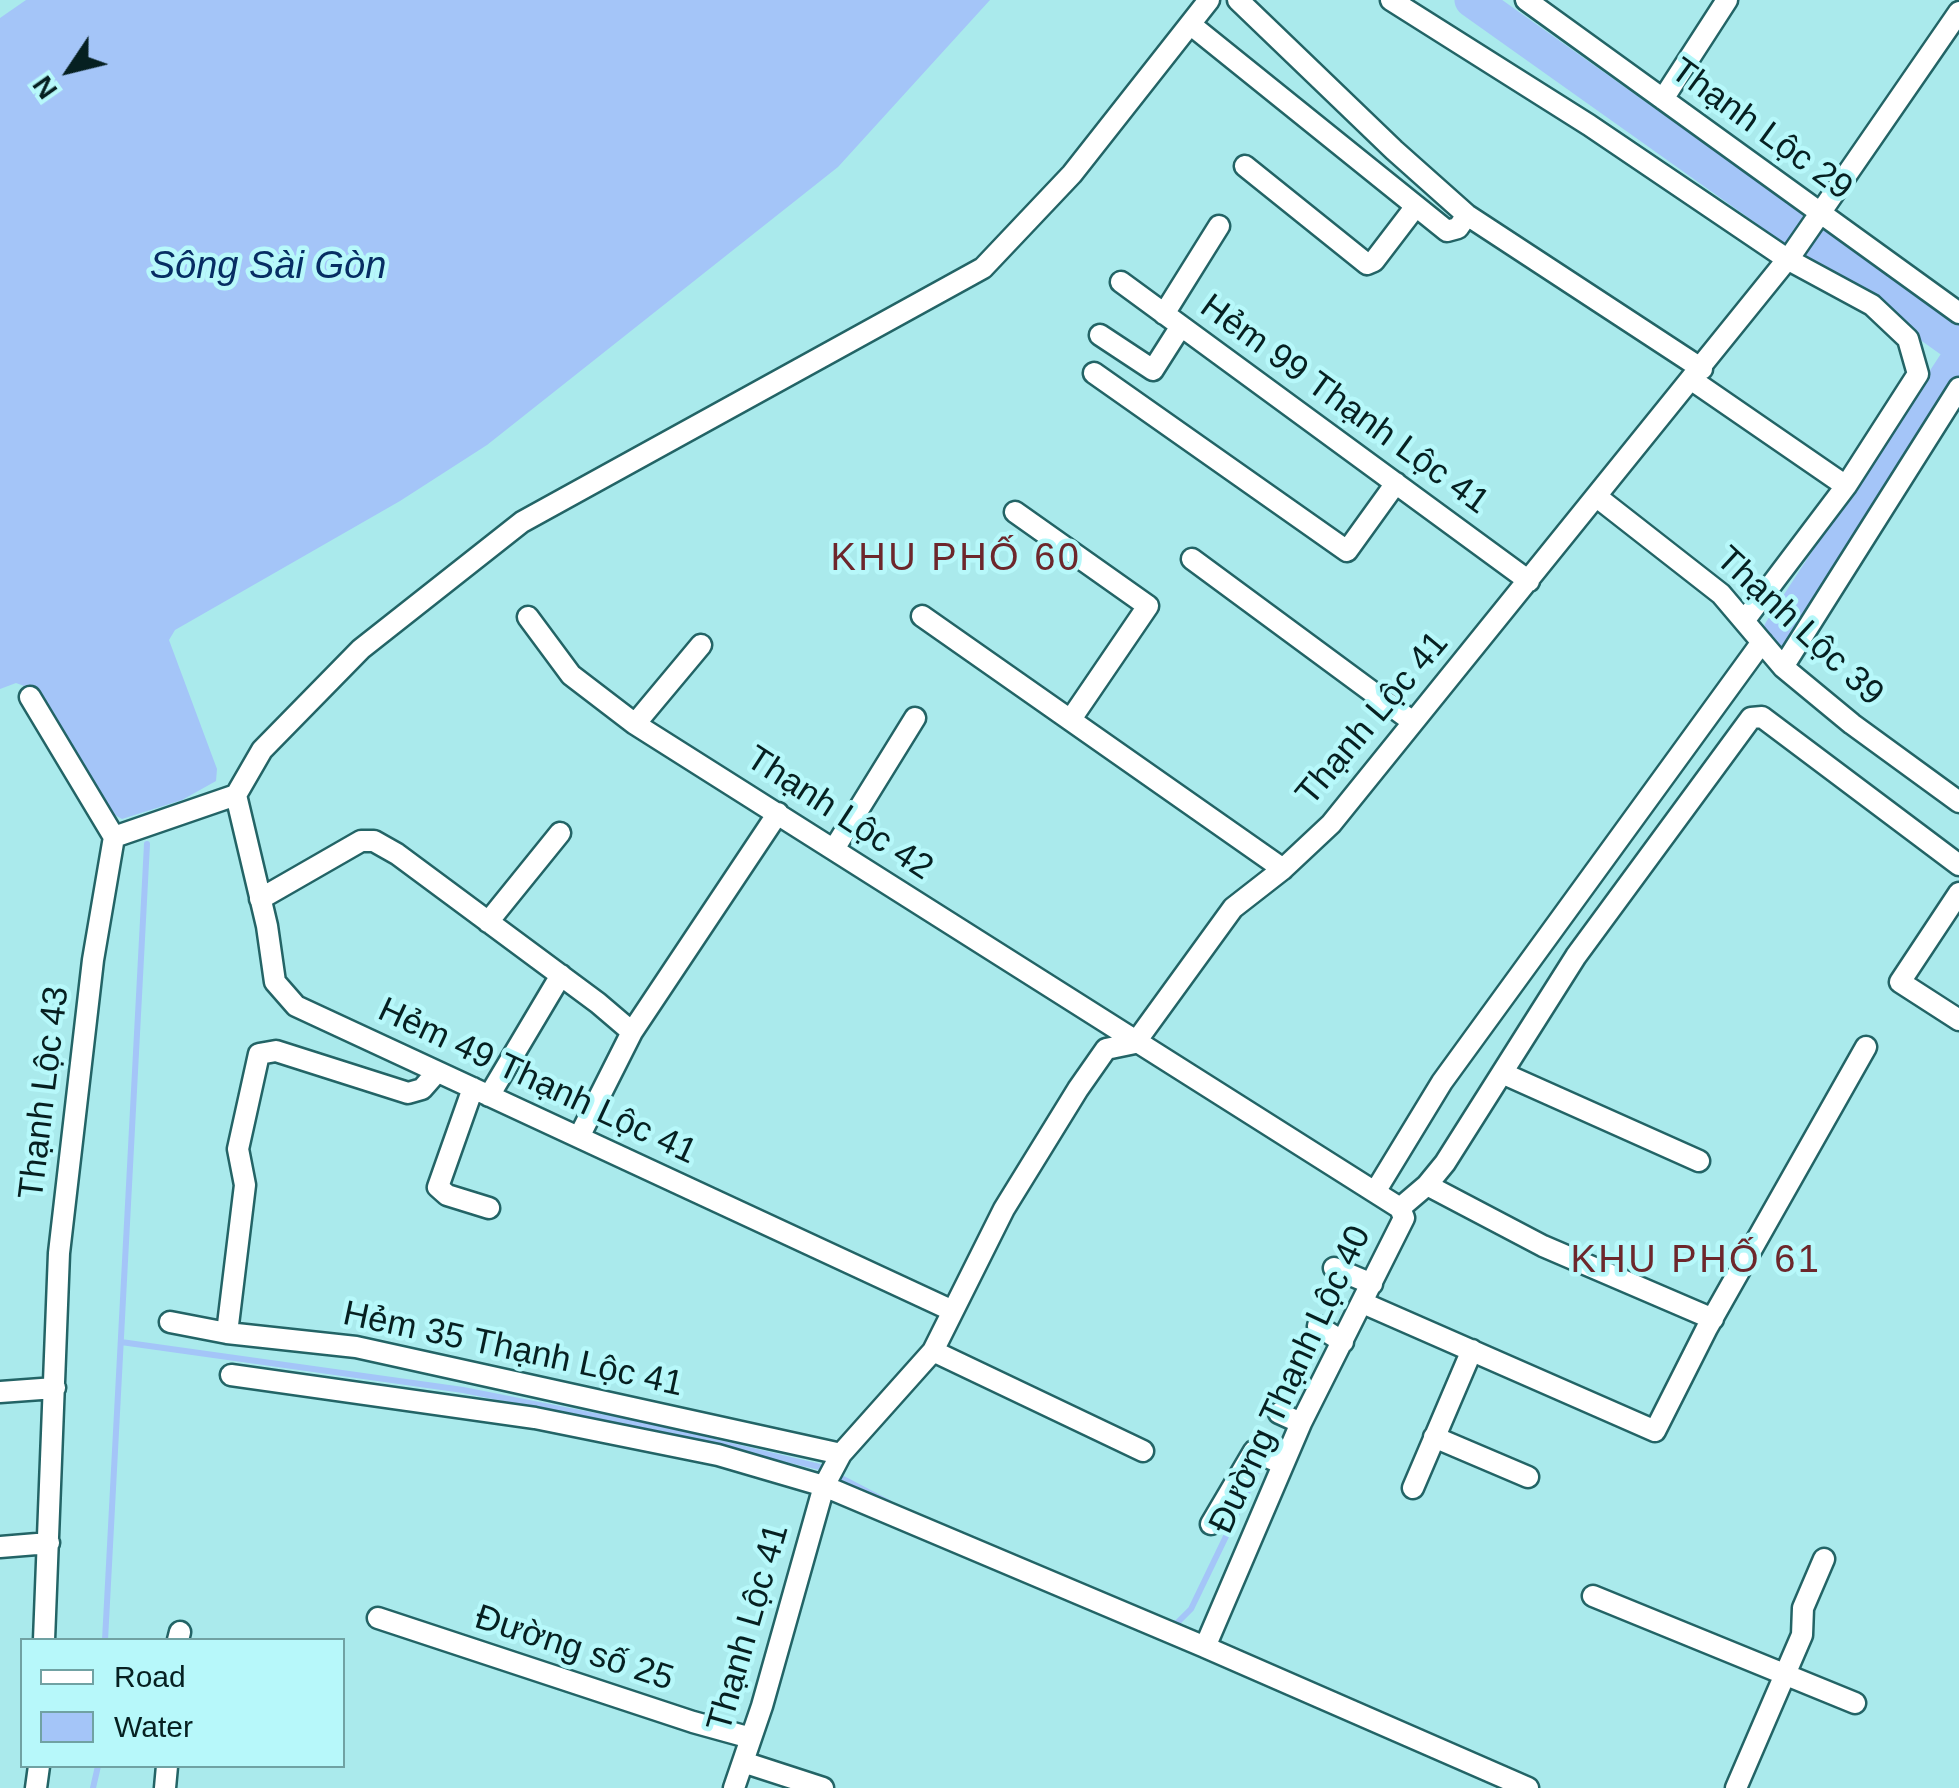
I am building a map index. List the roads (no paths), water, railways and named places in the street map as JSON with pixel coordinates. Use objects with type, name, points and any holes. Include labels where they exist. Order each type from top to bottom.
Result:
[{"type":"street","points":[[30,697],[114,837],[236,795],[262,750],[360,649],[522,522],[983,268],[1072,174],[1209,0]]},
{"type":"street","points":[[1238,0],[1467,216],[1697,374],[1846,486]]},
{"type":"street","points":[[1390,0],[1872,305],[1908,340],[1918,374],[1846,486],[1744,621]]},
{"type":"street","name":"Thạnh Lộc 29","points":[[1526,0],[1959,313]]},
{"type":"street","points":[[1662,99],[1727,0]]},
{"type":"street","name":"Thạnh Lộc 41","points":[[734,1788],[824,1486],[841,1454],[933,1350],[1004,1210],[1078,1089],[1106,1049],[1135,1043],[1233,908],[1331,824],[1791,255],[1959,12]]},
{"type":"street","points":[[1190,24],[1447,231],[1458,228],[1467,216]]},
{"type":"street","points":[[1245,166],[1367,264],[1374,261],[1416,206]]},
{"type":"street","points":[[1100,334],[1153,370],[1219,226]]},
{"type":"street","name":"Hẻm 99 Thạnh Lộc 41","points":[[1122,282],[1529,580]]},
{"type":"street","points":[[1094,373],[1347,552],[1396,483]]},
{"type":"street","points":[[1783,667],[1959,388]]},
{"type":"street","name":"Thạnh Lộc 39","points":[[1597,496],[1721,594],[1783,667],[1852,724],[1959,802]]},
{"type":"street","points":[[1014,512],[1148,606],[1071,719]]},
{"type":"street","points":[[1192,560],[1413,722]]},
{"type":"street","points":[[922,616],[1283,869]]},
{"type":"street","name":"Thạnh Lộc 42","points":[[528,617],[571,675],[635,724],[1135,1043]]},
{"type":"street","points":[[1374,1192],[1442,1082],[1762,642]]},
{"type":"street","points":[[635,724],[701,644]]},
{"type":"street","points":[[1400,1208],[1427,1185],[1576,956],[1751,718],[1762,717],[1959,865]]},
{"type":"street","points":[[834,849],[914,718]]},
{"type":"street","name":"Hẻm 49 Thạnh Lộc 41","points":[[236,795],[275,982],[296,1006],[953,1311]]},
{"type":"street","points":[[579,1137],[632,1032],[778,813]]},
{"type":"street","points":[[488,922],[560,833]]},
{"type":"street","name":"Thạnh Lộc 43","points":[[44,1638],[60,1252],[93,960],[114,837]]},
{"type":"street","points":[[260,899],[368,840],[397,854],[632,1032]]},
{"type":"street","points":[[1959,894],[1900,982],[1959,1020]]},
{"type":"street","points":[[489,1208],[438,1188],[481,1092],[560,976]]},
{"type":"street","name":"Đường Thạnh Lộc 40","points":[[1135,1043],[1400,1208],[1404,1218],[1300,1423],[1205,1647]]},
{"type":"street","points":[[1334,1268],[1367,1294],[1472,1350],[1655,1431],[1713,1319],[1866,1047]]},
{"type":"street","points":[[226,1332],[245,1185],[238,1149],[259,1054],[276,1051],[408,1093],[422,1089],[437,1072]]},
{"type":"street","points":[[1502,1072],[1699,1161]]},
{"type":"street","points":[[1427,1185],[1543,1246],[1713,1319]]},
{"type":"street","name":"Hẻm 35 Thạnh Lộc 41","points":[[170,1322],[356,1347],[841,1454]]},
{"type":"street","points":[[1318,1326],[1343,1342]]},
{"type":"street","points":[[933,1350],[1144,1451]]},
{"type":"street","points":[[1412,1488],[1472,1350]]},
{"type":"street","points":[[231,1375],[535,1418],[718,1455],[824,1486],[1528,1788]]},
{"type":"street","points":[[0,1392],[54,1388]]},
{"type":"street","points":[[1279,1413],[1300,1423]]},
{"type":"street","points":[[1434,1437],[1528,1477]]},
{"type":"street","points":[[1211,1524],[1254,1451],[1283,1464]]},
{"type":"street","points":[[0,1547],[49,1543]]},
{"type":"street","points":[[1736,1788],[1802,1635],[1803,1608],[1824,1560]]},
{"type":"street","points":[[1594,1596],[1856,1703]]},
{"type":"street","name":"Đường số 25","points":[[378,1618],[752,1738]]},
{"type":"street","points":[[743,1762],[823,1788]]},
{"type":"water","name":"Sông Sài Gòn","points":[[26,0],[990,0],[838,167],[487,445],[400,501],[175,630],[169,640],[217,769],[216,781],[182,800],[122,819],[106,810],[35,690],[16,683],[0,689],[0,18]]},
{"type":"waterway","points":[[1472,0],[1959,346]]},
{"type":"waterway","points":[[1781,631],[1959,358]]},
{"type":"waterway","points":[[105,1638],[147,844]]},
{"type":"waterway","points":[[121,1342],[463,1390],[651,1427],[820,1467],[889,1503]]},
{"type":"waterway","points":[[1166,1623],[1177,1623],[1191,1609],[1258,1470]]},
{"type":"waterway","points":[[93,1788],[98,1768]]},
{"type":"district","name":"KHU PHỐ 60","points":[[956,560]]},
{"type":"district","name":"KHU PHỐ 61","points":[[1696,1262]]}]
